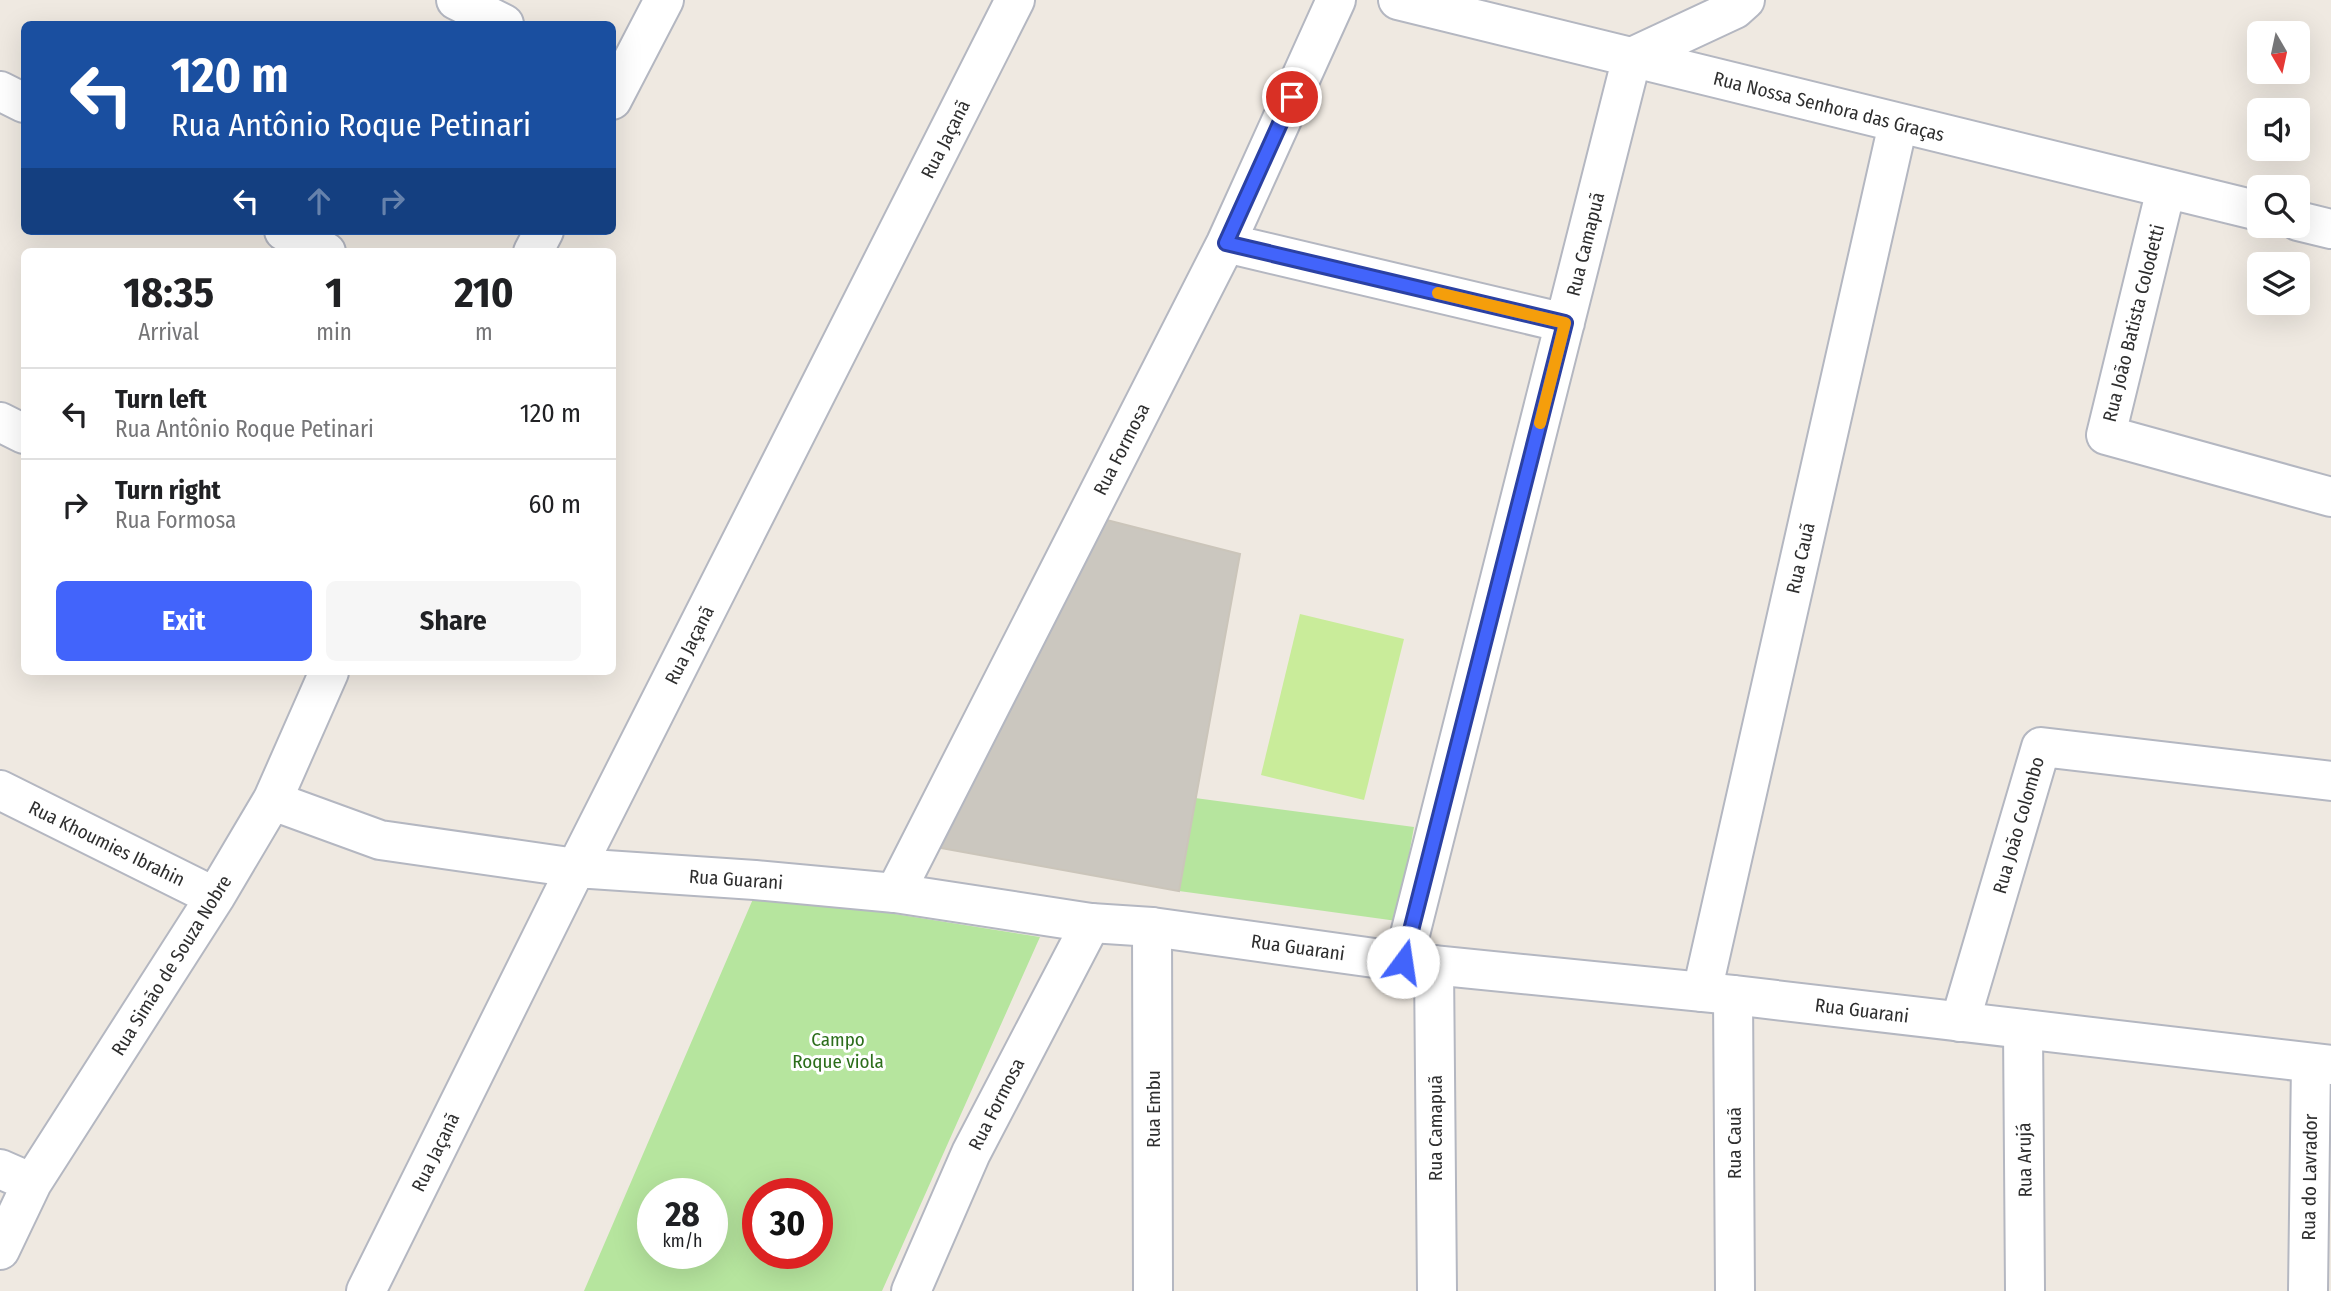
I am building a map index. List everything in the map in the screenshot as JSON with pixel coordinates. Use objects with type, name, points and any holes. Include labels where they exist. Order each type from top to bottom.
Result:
[{"type":"street","points":[[456,0],[498,21]]},
{"type":"street","points":[[616,86],[664,0]]},
{"type":"street","name":"Rua Jaçanã","points":[[366,1291],[576,868],[1016,0]]},
{"type":"street","name":"Rua Formosa","points":[[895,894],[1226,243],[1336,0]]},
{"type":"street","name":"Rua Nossa Senhora das Graças","points":[[1398,0],[2247,208]]},
{"type":"street","points":[[1632,57],[1735,9],[1745,0]]},
{"type":"street","name":"Rua Camapuã","points":[[1437,1291],[1418,963],[1565,323],[1632,57]]},
{"type":"street","points":[[0,91],[21,102]]},
{"type":"street","name":"Rua Cauã","points":[[1735,1291],[1717,994],[1898,124]]},
{"type":"street","name":"Rua João Batista Colodetti","points":[[2166,189],[2106,435],[2331,497]]},
{"type":"street","points":[[2310,224],[2331,229]]},
{"type":"street","points":[[292,235],[318,248]]},
{"type":"street","points":[[1226,243],[1565,323]]},
{"type":"street","points":[[0,422],[21,432]]},
{"type":"street","name":"Rua Simão de Souza Nobre","points":[[0,1250],[16,1176],[215,897],[273,799],[328,675]]},
{"type":"street","name":"Rua João Colombo","points":[[1960,1022],[2041,747],[2331,781]]},
{"type":"street","name":"Rua Khoumies Ibrahin","points":[[0,790],[215,897]]},
{"type":"street","name":"Rua Guarani","points":[[273,799],[284,806],[380,840],[576,868],[755,880],[895,894],[1091,923],[1152,927],[1418,963],[1717,994],[2321,1064]]},
{"type":"street","name":"Rua Formosa","points":[[911,1291],[971,1153],[1091,923]]},
{"type":"street","name":"Rua Embu","points":[[1152,927],[1153,1291]]},
{"type":"street","name":"Rua Arujá","points":[[2023,1029],[2025,1291]]},
{"type":"street","name":"Rua do Lavrador","points":[[2308,1291],[2321,1064]]},
{"type":"green space","points":[[1300,614],[1404,639],[1364,800],[1261,775]]},
{"type":"green space","points":[[1195,798],[1414,827],[1397,921],[1179,891]]},
{"type":"green space","name":"Campo Roque viola","points":[[756,892],[1040,937],[882,1291],[584,1291]]},
{"type":"building","points":[[1087,515],[1240,554],[1179,891],[919,844]]},
{"type":"slow traffic","points":[[1438,293],[1565,323],[1540,423]]},
{"type":"route","points":[[1292,97],[1226,243],[1565,323],[1403,962]]}]
